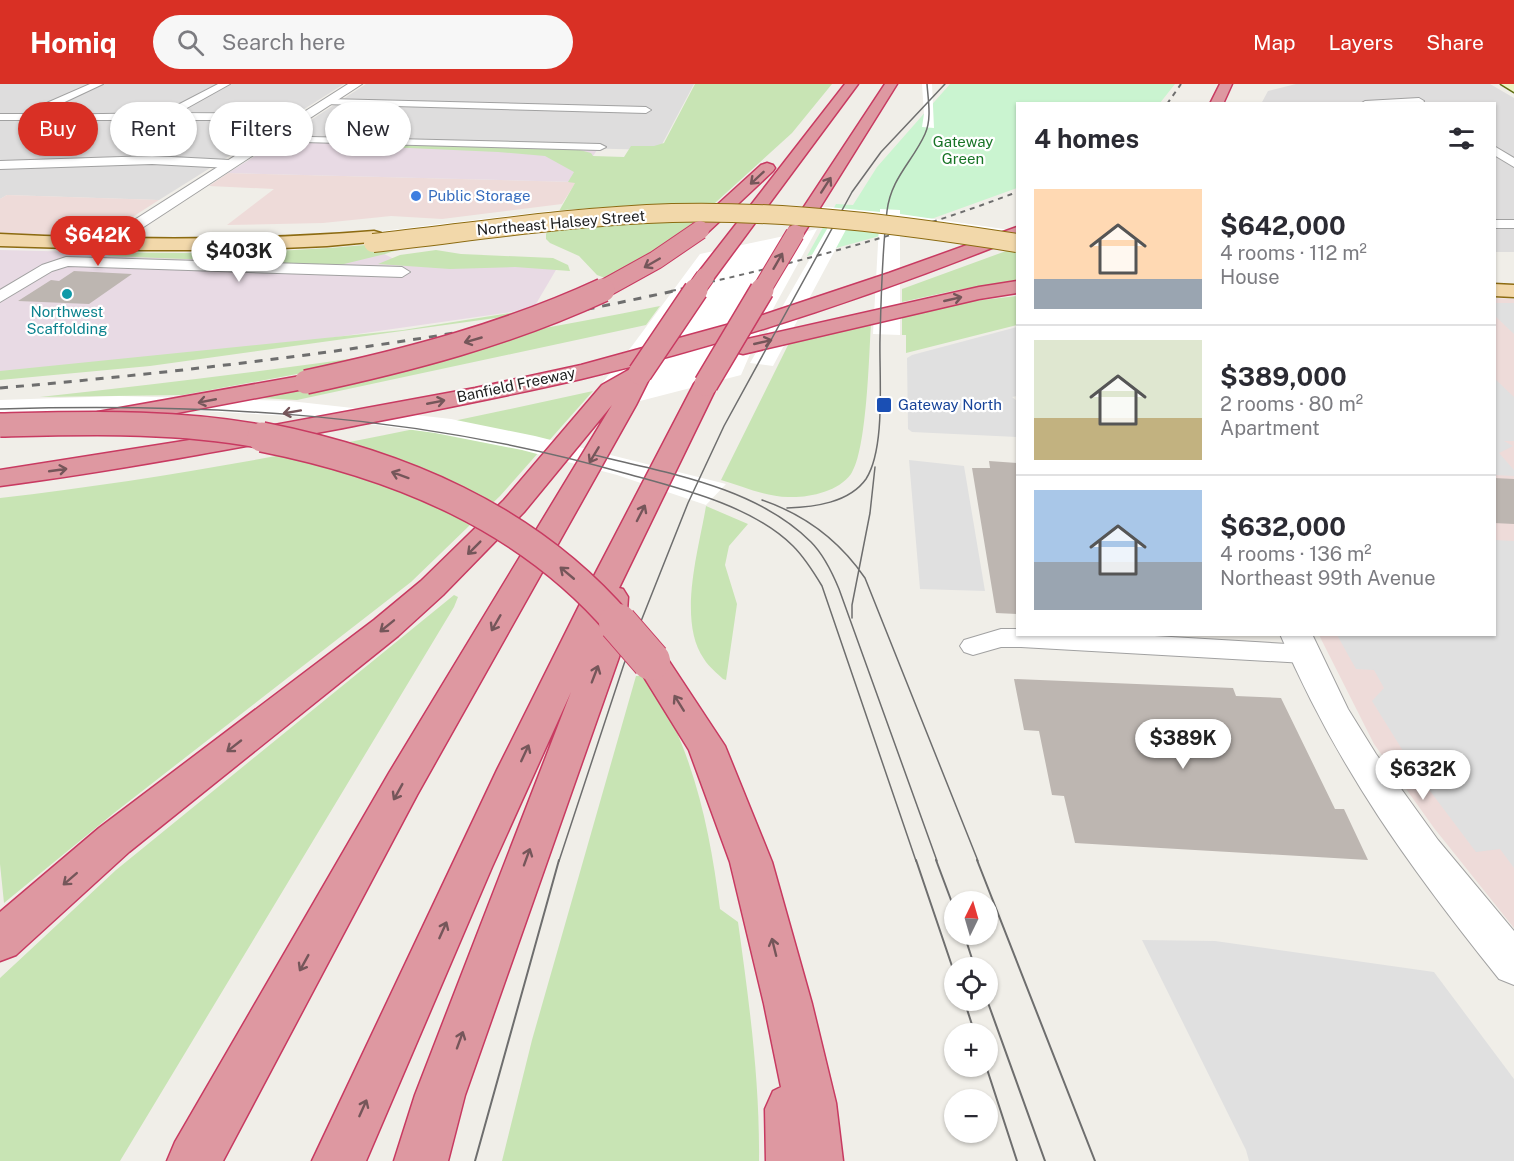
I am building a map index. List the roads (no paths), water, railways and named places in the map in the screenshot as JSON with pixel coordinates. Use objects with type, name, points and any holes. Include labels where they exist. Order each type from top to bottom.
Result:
[{"type":"highway","points":[[194,1161],[618,397],[705,277],[852,84]]},
{"type":"highway","points":[[339,1161],[467,877],[615,565],[706,384],[795,234],[891,84]]},
{"type":"highway","points":[[1217,102],[1226,84]]},
{"type":"highway","points":[[0,435],[165,409],[306,382],[405,359],[537,318],[624,279],[677,248],[700,230],[772,163],[798,153]]},
{"type":"highway","name":"Banfield Freeway","points":[[72,446],[326,406],[581,352],[832,284],[1016,220]]},
{"type":"highway","name":"Banfield Freeway","points":[[0,478],[172,454],[520,386],[648,354],[753,323],[1016,234]]},
{"type":"highway","points":[[520,386],[589,382],[979,292],[1016,287]]},
{"type":"highway","points":[[979,292],[1016,293]]},
{"type":"highway","points":[[0,940],[114,840],[386,628],[432,588],[618,397]]},
{"type":"highway","points":[[0,426],[126,424],[255,435],[325,451],[397,474],[461,500],[529,542],[595,597],[651,661],[706,746],[735,815],[752,862],[788,1004],[810,1103],[816,1161]]},
{"type":"highway","points":[[421,1161],[440,1095],[608,640],[615,565]]},
{"type":"highway","points":[[788,1004],[793,1161]]},
{"type":"main road","points":[[1507,84],[1514,88]]},
{"type":"main road","name":"Northeast Halsey Street","points":[[373,240],[565,214],[720,207],[852,213],[1016,234]]},
{"type":"main road","name":"Northeast Halsey Street","points":[[0,240],[104,244],[131,249],[279,250],[566,220],[718,213],[868,221],[1016,243]]},
{"type":"street","points":[[57,102],[98,84]]},
{"type":"street","points":[[191,102],[225,84]]},
{"type":"street","points":[[328,102],[356,84]]},
{"type":"street","points":[[1401,89],[1421,102]]},
{"type":"street","points":[[411,104],[646,110]]},
{"type":"street","points":[[0,117],[18,118]]},
{"type":"street","points":[[0,126],[18,119]]},
{"type":"street","points":[[313,140],[600,147]]},
{"type":"street","points":[[1496,151],[1514,163]]},
{"type":"street","points":[[76,261],[242,156]]},
{"type":"street","points":[[0,165],[135,160],[230,164]]},
{"type":"street","points":[[1496,224],[1514,224]]},
{"type":"street","points":[[0,297],[53,265],[76,261],[402,272]]},
{"type":"street","points":[[973,646],[1001,638],[1300,644],[1344,734],[1390,803],[1450,886],[1514,964]]},
{"type":"tram line","points":[[927,84],[928,102]]},
{"type":"tram line","points":[[928,102],[945,84]]},
{"type":"tram line","points":[[698,482],[724,426],[852,192],[881,152],[928,102]]},
{"type":"tram line","points":[[787,508],[819,505],[850,494],[866,479],[872,466],[879,431],[881,291],[887,211],[893,189],[925,134],[928,102]]},
{"type":"tram line","points":[[0,409],[158,408],[237,411],[392,425],[470,437],[547,453],[693,493]]},
{"type":"tram line","points":[[594,455],[698,482]]},
{"type":"tram line","points":[[859,570],[870,513],[875,467]]},
{"type":"tram line","points":[[693,493],[698,482]]},
{"type":"tram line","points":[[698,482],[737,495],[789,523],[816,547],[827,564],[839,589],[937,861]]},
{"type":"tram line","points":[[559,861],[624,664],[693,493]]},
{"type":"tram line","points":[[693,493],[736,509],[776,532],[805,560],[822,586],[916,861]]},
{"type":"tram line","points":[[762,500],[793,513],[820,530],[859,570]]},
{"type":"tram line","points":[[852,618],[852,605],[859,570]]},
{"type":"tram line","points":[[859,570],[865,578],[978,861]]},
{"type":"tram line","points":[[475,1161],[559,860]]},
{"type":"tram line","points":[[916,860],[949,957]]},
{"type":"tram line","points":[[936,860],[948,891]]},
{"type":"tram line","points":[[977,860],[1095,1161]]},
{"type":"tram line","points":[[968,945],[971,957]]},
{"type":"tram line","points":[[968,1011],[971,1023]]},
{"type":"tram line","points":[[991,1011],[1045,1161]]},
{"type":"tram line","points":[[990,1077],[1017,1161]]},
{"type":"railway","points":[[1168,102],[1181,84]]},
{"type":"railway","points":[[671,291],[846,248],[975,208],[1016,192]]},
{"type":"railway","points":[[0,388],[171,371],[425,338],[510,324],[678,290]]},
{"type":"place","name":"Public Storage","points":[[416,196]]},
{"type":"place","name":"Northwest Scaffolding","points":[[67,294]]},
{"type":"place","name":"Gateway North","points":[[884,405]]},
{"type":"park label","name":"Gateway Green","points":[[963,150]]}]
